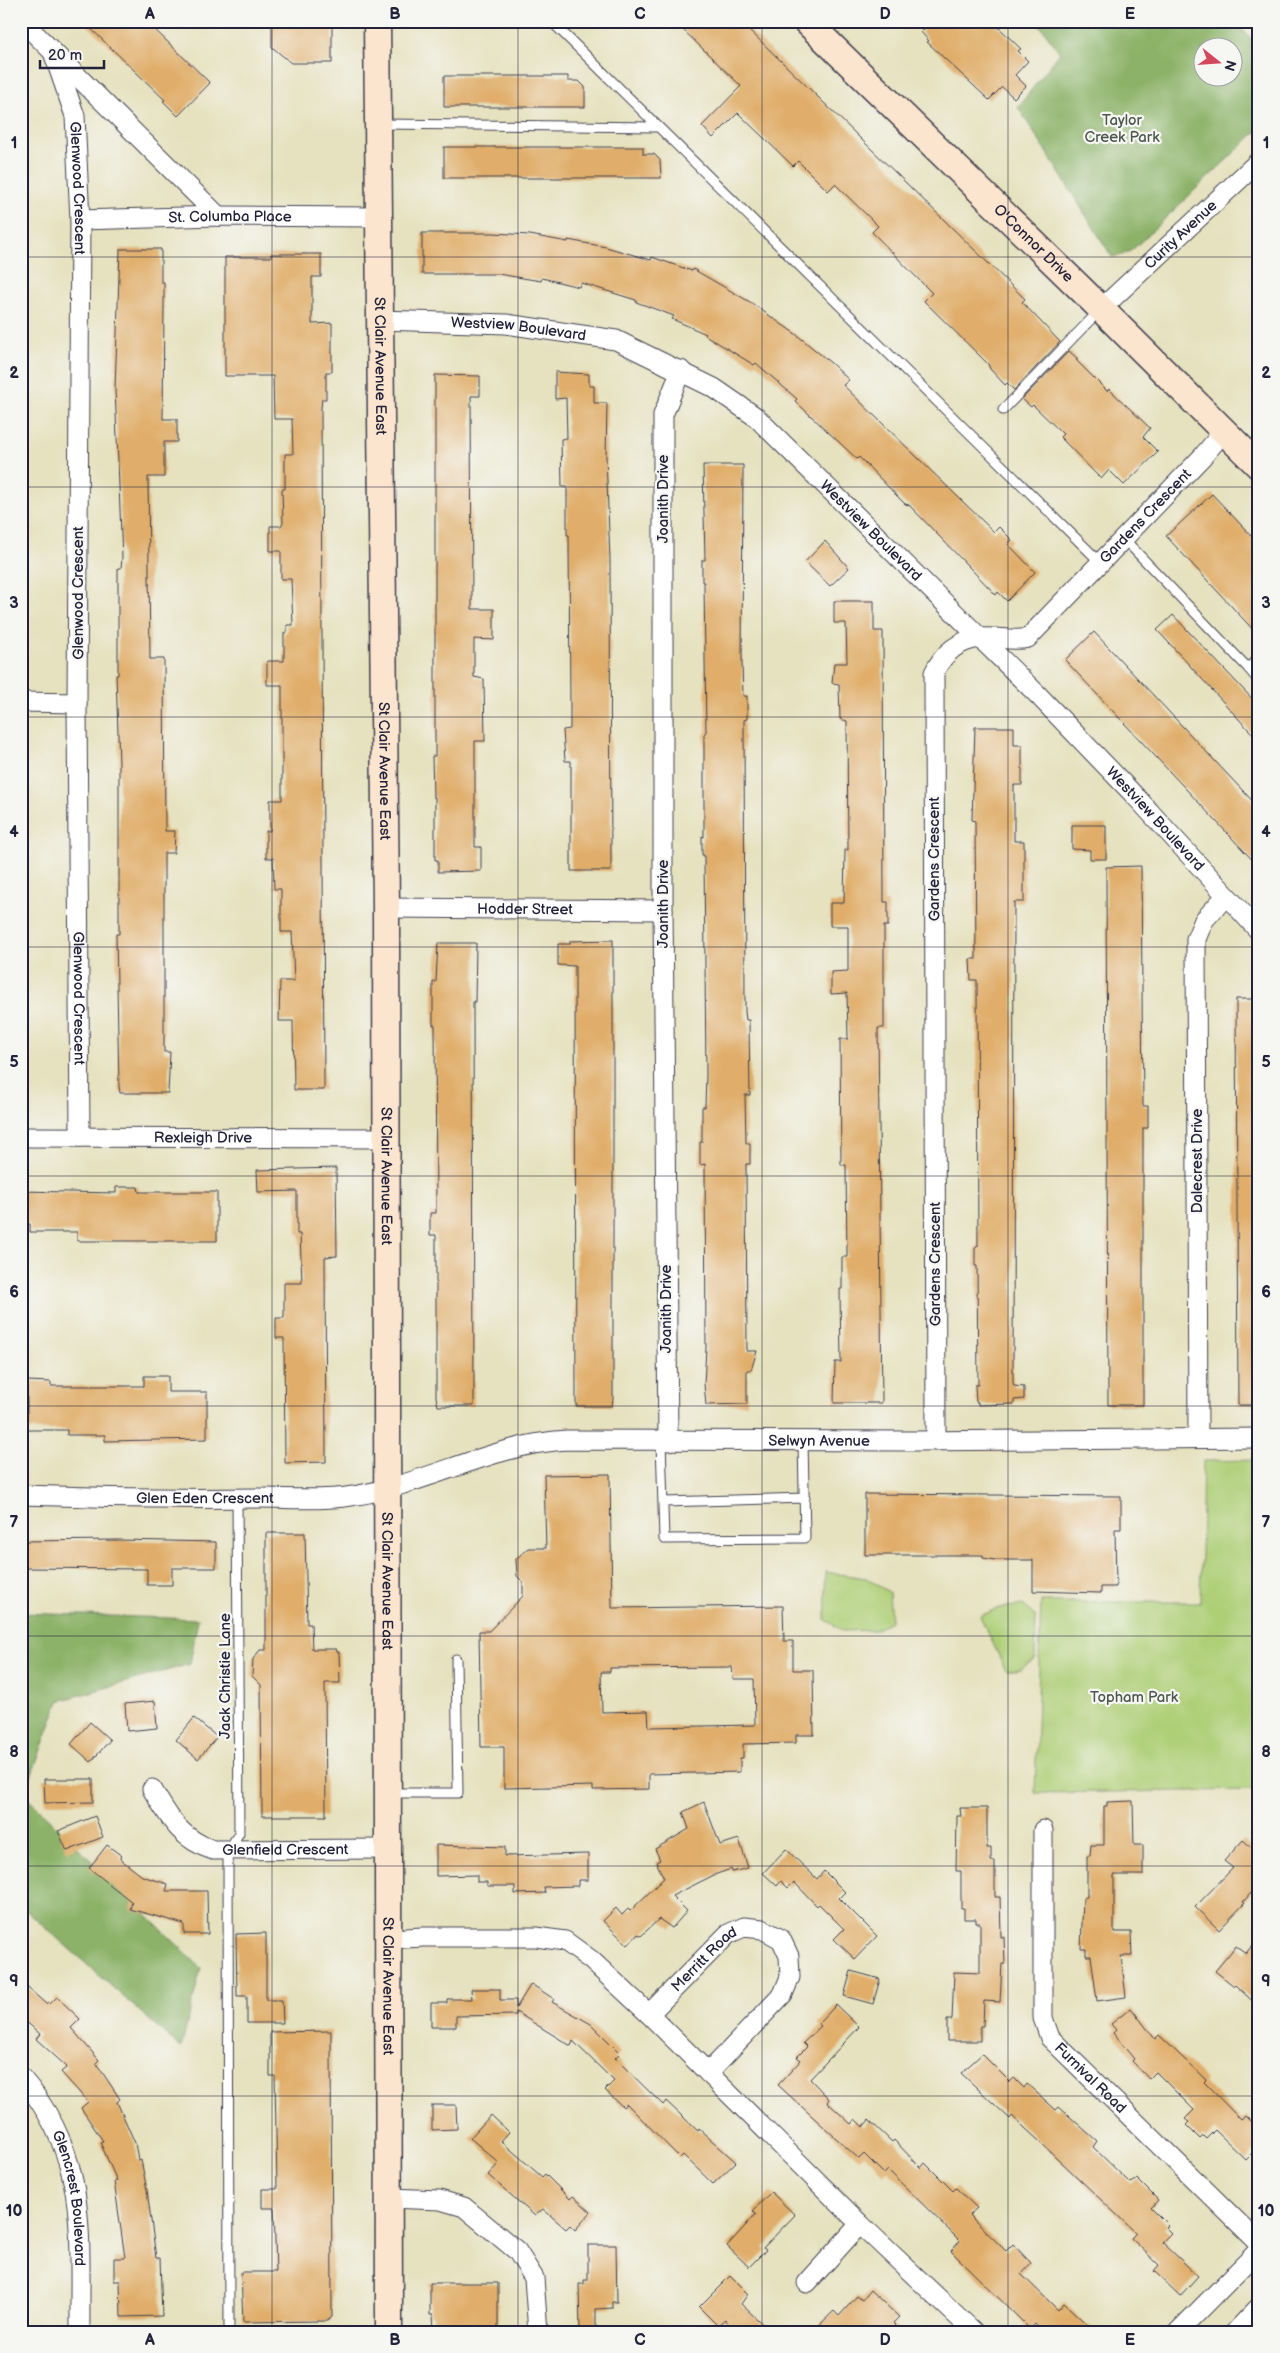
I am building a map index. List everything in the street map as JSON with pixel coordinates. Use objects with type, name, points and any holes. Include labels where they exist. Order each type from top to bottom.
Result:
[{"type":"main road","name":"St Clair Avenue East","points":[[376,21],[380,217],[386,908],[389,2332]]},
{"type":"main road","name":"O'Connor Drive","points":[[806,21],[1259,466]]},
{"type":"street","name":"Glenwood Crescent","points":[[22,21],[218,216]]},
{"type":"street","name":"Glenwood Crescent","points":[[53,52],[75,116],[80,220],[77,703],[80,1137]]},
{"type":"street","name":"Curity Avenue","points":[[1101,309],[1259,161]]},
{"type":"street","name":"St. Columba Place","points":[[80,220],[218,216],[380,217]]},
{"type":"street","name":"Westview Boulevard","points":[[380,320],[506,324],[616,340],[682,370],[714,388],[756,417],[981,638],[1137,798],[1259,931]]},
{"type":"street","name":"Joanith Drive","points":[[664,1441],[664,415],[682,370]]},
{"type":"street","name":"Gardens Crescent","points":[[936,1441],[934,672],[941,657],[954,646],[981,638],[1018,640],[1028,638],[1203,456],[1224,430]]},
{"type":"street","points":[[21,702],[77,703]]},
{"type":"street","name":"Dalecrest Drive","points":[[1198,1438],[1196,939],[1204,920],[1226,896]]},
{"type":"street","name":"Hodder Street","points":[[386,908],[663,910]]},
{"type":"street","name":"Rexleigh Drive","points":[[21,1137],[387,1138]]},
{"type":"street","name":"Selwyn Avenue","points":[[387,1490],[427,1478],[498,1452],[547,1442],[1259,1438]]},
{"type":"street","name":"Glen Eden Crescent","points":[[21,1495],[237,1498],[349,1497],[387,1490]]},
{"type":"street","name":"Glenfield Crescent","points":[[152,1789],[169,1817],[184,1836],[200,1846],[213,1850],[388,1849]]},
{"type":"street","name":"Furnival Road","points":[[1043,1830],[1043,2018],[1050,2038],[1259,2243]]},
{"type":"street","name":"Merritt Road","points":[[649,2014],[728,1934],[744,1928],[762,1929],[781,1939],[789,1956],[790,1977],[782,1994],[708,2073]]},
{"type":"street","points":[[389,1939],[423,1937],[536,1937],[565,1941],[591,1960],[649,2014],[860,2224],[974,2332]]},
{"type":"street","name":"Glencrest Boulevard","points":[[21,2077],[52,2118],[73,2174],[78,2217],[80,2332]]},
{"type":"street","points":[[389,2198],[440,2200],[464,2206],[517,2251],[534,2278],[538,2332]]},
{"type":"street","points":[[807,2283],[860,2224]]},
{"type":"street","points":[[1178,2332],[1259,2250]]},
{"type":"street","points":[[1235,2332],[1259,2307]]},
{"type":"lane","points":[[551,21],[1102,563]]},
{"type":"lane","points":[[378,124],[657,127]]},
{"type":"lane","points":[[1003,410],[1101,309]]},
{"type":"lane","points":[[1124,539],[1259,681]]},
{"type":"lane","points":[[1248,668],[1259,658]]},
{"type":"lane","points":[[664,1441],[664,1539],[806,1538],[803,1441]]},
{"type":"lane","name":"Jack Christie Lane","points":[[228,1851],[238,1833],[237,1498]]},
{"type":"lane","points":[[663,1502],[805,1498]]},
{"type":"lane","points":[[388,1793],[458,1793],[456,1659]]},
{"type":"lane","points":[[228,1851],[229,2332]]},
{"type":"green space","name":"Taylor Creek Park","points":[[1037,21],[1234,21],[1259,46],[1259,129],[1132,250],[1122,255],[1112,257],[1018,107],[1060,53]]},
{"type":"green space","name":"Topham Park","points":[[1259,1460],[1259,1790],[1035,1793],[1041,1602],[1200,1602],[1203,1461]]},
{"type":"green space","points":[[825,1572],[866,1578],[889,1592],[891,1621],[876,1630],[843,1631],[826,1620]]},
{"type":"green space","points":[[1023,1605],[1036,1616],[1035,1659],[1021,1669],[1006,1671],[980,1616],[999,1608]]},
{"type":"green space","points":[[21,1613],[198,1619],[190,1664],[59,1701],[24,1795],[201,1968],[181,2048],[21,1906]]},
{"type":"building","points":[[83,21],[146,21],[210,83],[178,116],[163,101],[165,100]]},
{"type":"building","points":[[272,21],[332,21],[332,63],[291,63],[272,47]]},
{"type":"building","points":[[674,21],[740,21],[1025,299],[1022,302],[1060,342],[1014,390],[1007,383],[1005,385],[990,369],[988,364],[924,301],[932,293],[872,232],[878,226],[835,184],[828,191],[798,161],[793,166],[738,113],[713,138],[702,126],[741,86]]},
{"type":"building","points":[[932,21],[992,21],[1021,49],[1018,51],[1028,61],[1015,75],[1026,86],[1014,98],[1002,87],[989,100],[927,42],[929,41],[921,32]]},
{"type":"building","points":[[444,76],[568,76],[568,81],[579,81],[585,87],[585,107],[444,107]]},
{"type":"building","points":[[444,147],[643,147],[643,154],[654,154],[660,160],[661,178],[444,178]]},
{"type":"building","points":[[422,233],[493,233],[530,235],[568,242],[568,240],[606,247],[651,260],[652,257],[692,271],[693,269],[750,302],[797,335],[832,364],[849,380],[843,385],[994,532],[999,527],[1012,540],[1008,544],[1035,572],[1007,601],[998,592],[996,595],[909,505],[905,504],[859,457],[857,459],[795,401],[797,399],[756,363],[754,365],[706,334],[672,319],[674,316],[636,302],[636,300],[581,283],[579,287],[542,278],[541,281],[498,274],[422,274]]},
{"type":"building","points":[[120,249],[161,249],[161,282],[164,282],[163,419],[177,419],[177,442],[164,442],[164,477],[148,477],[150,659],[164,659],[165,831],[175,831],[174,853],[164,853],[164,1052],[170,1052],[168,1093],[120,1093],[119,1086],[116,934],[119,934],[119,763],[116,675],[118,675],[118,568],[121,568],[122,558],[115,389]]},
{"type":"building","points":[[271,254],[321,254],[321,277],[312,277],[312,324],[332,323],[332,372],[326,372],[326,399],[322,399],[321,408],[324,1090],[294,1090],[293,1021],[279,1021],[280,981],[294,981],[292,932],[281,932],[281,889],[274,889],[273,858],[266,858],[266,831],[270,831],[270,800],[282,800],[282,685],[267,685],[267,661],[284,661],[284,633],[287,632],[287,625],[293,625],[291,579],[281,579],[281,551],[270,551],[270,526],[281,526],[283,523],[282,489],[285,489],[285,454],[293,454],[292,419],[274,419],[273,376],[225,376],[225,257],[271,257]]},
{"type":"building","points":[[1069,351],[1107,391],[1109,389],[1150,428],[1143,437],[1158,452],[1124,485],[1109,470],[1101,479],[1060,437],[1063,434],[1033,405],[1031,407],[1022,399]]},
{"type":"building","points":[[555,372],[589,374],[589,386],[594,386],[594,403],[607,403],[606,457],[610,559],[611,871],[571,871],[571,761],[565,761],[563,730],[570,729],[569,535],[567,535],[567,487],[562,487],[561,439],[567,438],[566,398],[555,399]]},
{"type":"building","points":[[435,375],[480,376],[480,396],[471,396],[472,609],[494,609],[494,640],[474,639],[474,677],[484,679],[485,741],[475,741],[475,847],[481,847],[481,871],[438,872],[438,860],[435,860],[435,797],[433,797],[432,756],[435,756]]},
{"type":"building","points":[[703,465],[743,465],[742,662],[743,696],[747,696],[747,719],[744,720],[745,1012],[746,1020],[749,1020],[750,1095],[745,1095],[746,1143],[750,1143],[750,1164],[746,1164],[747,1351],[757,1351],[751,1370],[747,1370],[747,1404],[706,1405],[704,1384],[706,1348],[705,1164],[700,1165],[702,1107],[705,1107],[706,1074],[704,855],[702,855],[702,836],[704,837],[704,734],[706,732],[704,582],[702,582],[702,560],[705,560]]},
{"type":"building","points":[[1212,494],[1259,544],[1259,636],[1166,536]]},
{"type":"building","points":[[825,541],[849,568],[830,586],[805,562]]},
{"type":"building","points":[[834,601],[874,601],[874,631],[883,631],[884,902],[888,902],[888,926],[884,926],[884,1028],[878,1028],[882,1403],[834,1403],[835,1362],[841,1362],[840,1289],[842,1289],[842,1257],[847,1257],[846,1165],[841,1165],[840,1039],[848,1039],[847,993],[831,994],[831,972],[848,971],[848,926],[830,926],[830,903],[844,903],[845,850],[848,850],[847,721],[840,719],[839,684],[832,683],[834,663],[847,663],[846,623],[834,623]]},
{"type":"building","points":[[1173,615],[1259,706],[1259,741],[1157,630]]},
{"type":"building","points":[[1094,632],[1259,808],[1259,867],[1065,660]]},
{"type":"building","points":[[975,727],[1014,727],[1014,745],[1022,745],[1022,785],[1014,785],[1014,841],[1024,841],[1024,902],[1014,902],[1013,1382],[1014,1386],[1024,1387],[1024,1399],[1014,1400],[1014,1404],[978,1405],[978,1402],[976,1402],[975,1385],[978,1385],[977,1266],[975,1266],[975,1248],[978,1246],[977,980],[971,980],[970,959],[976,959],[975,821],[972,820]]},
{"type":"building","points":[[1072,825],[1106,825],[1106,859],[1090,859],[1090,850],[1072,849]]},
{"type":"building","points":[[1141,866],[1143,1106],[1148,1106],[1148,1128],[1143,1128],[1143,1405],[1108,1405],[1106,867]]},
{"type":"building","points":[[613,940],[613,1398],[612,1406],[576,1406],[575,966],[558,965],[558,944],[570,944],[570,941]]},
{"type":"building","points":[[438,943],[476,943],[475,1002],[473,1002],[474,1406],[438,1406],[436,1397],[436,1235],[430,1235],[430,1213],[436,1213],[433,982],[436,982]]},
{"type":"building","points":[[1236,999],[1259,999],[1259,1405],[1238,1405]]},
{"type":"building","points":[[336,1168],[337,1256],[325,1257],[326,1462],[285,1463],[284,1338],[276,1338],[276,1318],[284,1318],[284,1283],[302,1283],[300,1234],[297,1234],[297,1191],[258,1192],[257,1170]]},
{"type":"building","points":[[116,1187],[138,1187],[139,1192],[217,1192],[217,1241],[77,1241],[77,1232],[30,1232],[30,1224],[21,1224],[21,1191],[116,1193]]},
{"type":"building","points":[[144,1376],[168,1376],[168,1392],[207,1392],[207,1439],[105,1441],[105,1435],[67,1435],[67,1430],[27,1430],[27,1381],[51,1382],[51,1386],[144,1386]]},
{"type":"building","points":[[610,1474],[612,1608],[783,1606],[784,1641],[793,1641],[793,1670],[813,1670],[814,1735],[796,1735],[796,1743],[743,1744],[740,1772],[649,1774],[649,1789],[593,1790],[593,1786],[504,1788],[504,1747],[481,1747],[479,1631],[489,1631],[523,1596],[523,1582],[517,1576],[516,1559],[528,1548],[546,1548],[544,1475]],"holes":[[[732,1667],[733,1679],[754,1679],[755,1725],[649,1727],[648,1711],[602,1712],[601,1672],[610,1672],[610,1668]]]},
{"type":"building","points":[[865,1494],[1121,1496],[1121,1529],[1115,1529],[1116,1587],[1101,1587],[1101,1593],[1033,1591],[1033,1560],[995,1560],[983,1558],[983,1555],[865,1555]]},
{"type":"building","points":[[266,1533],[305,1533],[307,1624],[311,1624],[312,1649],[336,1649],[339,1652],[340,1683],[325,1683],[326,1816],[262,1816],[261,1685],[252,1676],[253,1659],[260,1650],[266,1650]]},
{"type":"building","points":[[21,1541],[216,1542],[216,1568],[172,1568],[172,1585],[147,1585],[147,1569],[21,1568]]},
{"type":"building","points":[[155,1701],[157,1728],[127,1731],[125,1704]]},
{"type":"building","points":[[194,1718],[217,1737],[198,1759],[176,1740]]},
{"type":"building","points":[[90,1722],[110,1740],[91,1762],[71,1744]]},
{"type":"building","points":[[44,1779],[93,1779],[93,1802],[45,1803]]},
{"type":"building","points":[[1133,1801],[1134,1845],[1143,1845],[1143,1875],[1114,1875],[1114,1932],[1131,1932],[1132,1956],[1121,1956],[1126,1997],[1097,2001],[1091,1956],[1086,1956],[1086,1949],[1081,1949],[1083,1898],[1087,1897],[1087,1856],[1090,1856],[1091,1845],[1104,1845],[1104,1806],[1107,1806],[1107,1802]]},
{"type":"building","points":[[704,1802],[720,1845],[739,1839],[748,1868],[732,1872],[731,1869],[714,1875],[672,1896],[687,1911],[672,1928],[659,1919],[641,1936],[638,1934],[628,1945],[603,1921],[616,1908],[622,1915],[628,1909],[630,1911],[664,1878],[656,1862],[660,1860],[655,1849],[689,1829],[683,1812]]},
{"type":"building","points":[[960,1808],[987,1808],[987,1848],[991,1848],[991,1861],[995,1861],[995,1897],[1000,1897],[1001,1937],[1004,1937],[1005,1964],[1002,1964],[1000,2002],[984,2001],[980,2041],[947,2041],[947,2020],[952,2020],[954,1972],[980,1973],[980,1923],[976,1923],[976,1919],[964,1919],[964,1908],[961,1908],[961,1871],[956,1871],[957,1816],[961,1816]]},
{"type":"building","points":[[95,1816],[103,1837],[67,1851],[58,1831]]},
{"type":"building","points":[[1243,1840],[1259,1854],[1259,1884],[1243,1902],[1245,1903],[1219,1930],[1195,1907],[1233,1868],[1224,1861]]},
{"type":"building","points":[[107,1845],[122,1856],[120,1859],[142,1876],[168,1884],[166,1891],[207,1891],[208,1934],[184,1934],[184,1924],[130,1909],[132,1902],[89,1868]]},
{"type":"building","points":[[436,1845],[505,1847],[505,1856],[588,1854],[588,1880],[578,1880],[578,1886],[544,1887],[545,1893],[515,1894],[515,1886],[487,1886],[487,1882],[477,1882],[477,1875],[436,1876]]},
{"type":"building","points":[[786,1849],[817,1879],[824,1871],[845,1892],[839,1898],[877,1936],[855,1959],[834,1939],[844,1929],[819,1904],[817,1906],[794,1882],[788,1888],[781,1881],[777,1886],[763,1873]]},
{"type":"building","points":[[266,1933],[266,2000],[282,2000],[283,2023],[247,2023],[247,1996],[237,1996],[236,1934]]},
{"type":"building","points":[[1259,1938],[1259,2007],[1235,1985],[1215,1971],[1236,1946],[1246,1953]]},
{"type":"building","points":[[851,1971],[880,1979],[873,2004],[844,1996]]},
{"type":"building","points":[[21,1982],[46,2004],[48,2002],[50,2004],[57,1997],[80,2019],[71,2028],[99,2060],[96,2063],[120,2099],[117,2102],[135,2143],[138,2161],[141,2160],[147,2190],[156,2258],[160,2258],[162,2316],[121,2317],[120,2281],[114,2281],[114,2258],[125,2258],[114,2181],[117,2181],[100,2142],[103,2141],[81,2108],[88,2102],[61,2072],[67,2067],[36,2039],[40,2034],[21,2017]]},
{"type":"building","points":[[531,1984],[554,1999],[552,2002],[591,2024],[620,2053],[615,2058],[663,2105],[666,2101],[698,2131],[699,2129],[736,2162],[713,2184],[683,2155],[680,2158],[627,2104],[623,2107],[605,2090],[614,2081],[573,2041],[571,2046],[516,2012],[516,2015],[456,2016],[456,2027],[431,2027],[431,2003],[447,2003],[447,1999],[472,1999],[471,1989],[500,1989],[500,2000],[516,2000],[516,2008]]},
{"type":"building","points":[[836,2005],[859,2027],[810,2079],[829,2099],[827,2102],[851,2124],[855,2119],[863,2127],[869,2120],[892,2142],[894,2140],[921,2168],[925,2163],[953,2191],[956,2188],[977,2208],[969,2215],[1006,2251],[1013,2244],[1031,2263],[1021,2274],[1058,2310],[1064,2303],[1095,2332],[1043,2332],[1035,2324],[1030,2329],[951,2251],[960,2241],[888,2170],[884,2174],[864,2154],[859,2159],[778,2085],[801,2060],[797,2057],[807,2047],[803,2043],[821,2026],[818,2024]]},
{"type":"building","points":[[1131,2008],[1155,2039],[1159,2035],[1206,2080],[1204,2082],[1241,2120],[1246,2116],[1259,2129],[1259,2147],[1246,2160],[1215,2130],[1206,2139],[1203,2136],[1200,2139],[1186,2125],[1189,2122],[1185,2119],[1194,2110],[1156,2072],[1149,2079],[1132,2061],[1134,2059],[1113,2033],[1116,2030],[1111,2024]]},
{"type":"building","points":[[331,2031],[332,2317],[327,2321],[243,2322],[241,2272],[276,2272],[274,2208],[262,2208],[262,2189],[277,2189],[275,2076],[270,2076],[270,2032]]},
{"type":"building","points":[[982,2054],[1010,2082],[1014,2078],[1024,2088],[1027,2084],[1056,2110],[1059,2107],[1097,2141],[1093,2147],[1130,2183],[1137,2179],[1158,2200],[1151,2208],[1168,2225],[1165,2227],[1171,2233],[1162,2242],[1198,2276],[1180,2296],[1154,2271],[1159,2265],[1131,2238],[1136,2233],[1012,2116],[1010,2119],[961,2073]]},
{"type":"building","points":[[432,2105],[456,2105],[457,2129],[432,2130]]},
{"type":"building","points":[[491,2115],[509,2132],[501,2141],[542,2177],[545,2174],[570,2199],[573,2196],[591,2212],[575,2230],[570,2225],[566,2229],[543,2209],[535,2216],[488,2175],[499,2163],[470,2138]]},
{"type":"building","points":[[771,2192],[795,2215],[763,2248],[766,2250],[749,2267],[727,2246],[756,2214],[753,2211]]},
{"type":"building","points":[[588,2245],[616,2245],[617,2302],[612,2302],[612,2308],[596,2309],[596,2332],[580,2332],[579,2284],[584,2284],[584,2280],[588,2280]]},
{"type":"building","points":[[730,2276],[748,2294],[741,2304],[771,2332],[734,2332],[725,2320],[718,2326],[699,2307]]},
{"type":"building","points":[[430,2283],[498,2283],[498,2332],[434,2332],[433,2315],[430,2315]]},
{"type":"building","points":[[870,2290],[899,2317],[893,2323],[902,2332],[812,2332],[834,2311],[839,2316],[857,2296],[862,2300]]}]
